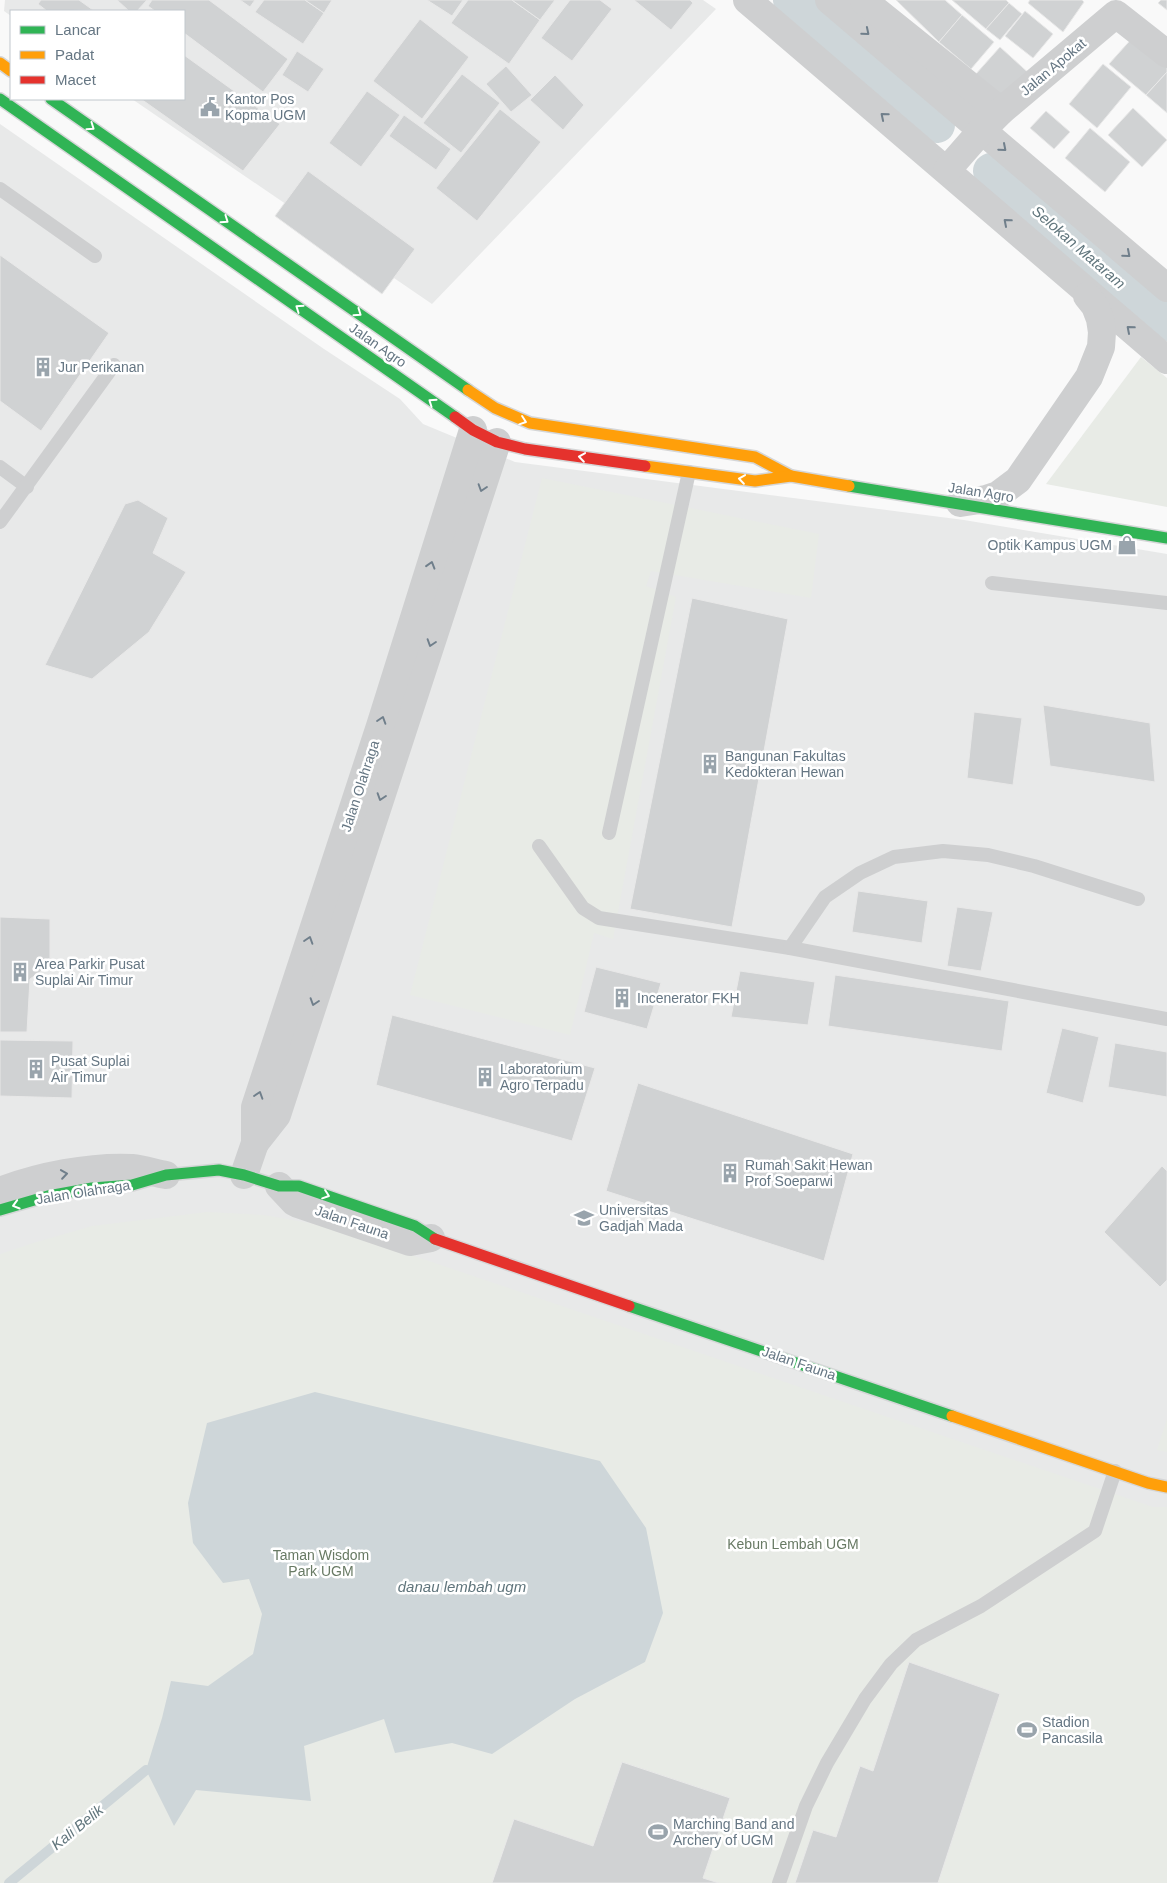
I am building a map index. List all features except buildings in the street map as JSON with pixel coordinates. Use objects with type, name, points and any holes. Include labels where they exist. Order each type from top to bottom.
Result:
[{"type":"main road","name":"Jalan Agro","points":[[0,99],[488,423],[512,417],[535,424],[755,457],[791,476]]},
{"type":"main road","name":"Jalan Agro","points":[[52,100],[524,449],[755,481],[791,476],[1167,538]]},
{"type":"main road","name":"Jalan Olahraga","points":[[0,1210],[48,1196],[92,1188],[132,1185],[166,1175],[219,1170],[244,1175]]},
{"type":"main road","name":"Jalan Fauna","points":[[244,1175],[279,1186]]},
{"type":"main road","name":"Jalan Fauna","points":[[431,1238],[1115,1471],[1167,1487]]},
{"type":"street","points":[[747,0],[952,165],[1079,285],[1167,360]]},
{"type":"street","points":[[829,0],[979,134],[1167,288]]},
{"type":"street","points":[[865,0],[864,2],[1002,111]]},
{"type":"street","name":"Jalan Apokat","points":[[952,165],[979,134],[1106,7],[1167,54]]},
{"type":"street","points":[[958,503],[986,499],[998,495],[1018,480],[1090,378],[1101,347],[1102,332],[1100,318],[1095,306],[1079,285]]},
{"type":"street","name":"Jalan Olahraga","points":[[244,1175],[255,1143],[277,1115],[488,423]]},
{"type":"street","name":"Jalan Olahraga","points":[[0,1190],[55,1175],[96,1170],[133,1168],[166,1175]]},
{"type":"street","name":"Jalan Fauna","points":[[279,1186],[294,1202],[345,1220],[410,1242],[431,1238]]},
{"type":"lane","points":[[0,189],[95,256]]},
{"type":"lane","points":[[0,522],[114,365]]},
{"type":"lane","points":[[0,467],[27,486]]},
{"type":"lane","points":[[609,833],[689,472]]},
{"type":"lane","points":[[992,583],[1167,604]]},
{"type":"lane","points":[[539,846],[583,908],[599,918],[790,948],[1167,1019]]},
{"type":"lane","points":[[790,948],[825,897],[860,873],[894,857],[944,851],[988,855],[1034,866],[1138,899]]},
{"type":"lane","points":[[779,1883],[806,1806],[827,1763],[865,1699],[891,1664],[916,1640],[981,1606],[1095,1531],[1115,1471]]},
{"type":"shaded area","points":[[5,0],[703,0],[716,9],[432,304],[133,100],[185,100],[185,10],[10,10],[10,15],[4,11]]},
{"type":"shaded area","name":"Universitas Gadjah Mada","points":[[0,124],[324,349],[400,399],[423,424],[515,462],[964,520],[1167,554],[1167,1883],[0,1883]]},
{"type":"green space","points":[[1141,357],[1167,378],[1167,507],[1046,484]]},
{"type":"green space","points":[[542,478],[819,534],[811,598],[651,571],[646,586],[676,597],[613,939],[594,933],[570,1035],[410,995]]},
{"type":"green space","name":"Taman Wisdom Park UGM","points":[[207,1212],[264,1215],[326,1226],[1153,1507],[1167,1507],[1167,1883],[0,1883],[0,1254],[92,1226]]},
{"type":"green space","points":[[1167,1419],[1167,1452],[1157,1450]]},
{"type":"water","name":"danau lembah ugm","points":[[315,1392],[600,1461],[646,1528],[663,1613],[645,1662],[575,1699],[492,1754],[452,1743],[395,1753],[384,1719],[304,1746],[311,1801],[196,1790],[174,1826],[146,1770],[171,1681],[208,1686],[253,1654],[262,1614],[249,1579],[223,1583],[193,1543],[188,1503],[207,1423]]},
{"type":"waterway","name":"Selokan Mataram","points":[[791,0],[937,125]]},
{"type":"waterway","name":"Selokan Mataram","points":[[991,171],[1167,323]]},
{"type":"waterway","name":"Kali Belik","points":[[9,1883],[146,1770]]},
{"type":"traffic: fast","points":[[0,99],[455,417]]},
{"type":"traffic: fast","points":[[52,100],[468,390]]},
{"type":"traffic: fast","points":[[849,486],[1167,538]]},
{"type":"traffic: fast","points":[[0,1210],[48,1196],[92,1188],[132,1185],[166,1175],[219,1170],[244,1175],[279,1186],[299,1186],[415,1226],[435,1239]]},
{"type":"traffic: fast","points":[[629,1306],[952,1416]]},
{"type":"traffic: slow","points":[[0,63],[10,70]]},
{"type":"traffic: slow","points":[[468,390],[495,408],[530,423],[755,457],[791,476]]},
{"type":"traffic: slow","points":[[645,466],[755,481],[791,476],[849,486]]},
{"type":"traffic: slow","points":[[952,1416],[1148,1483],[1167,1487]]},
{"type":"traffic: jam","points":[[455,417],[473,430],[497,442],[525,449],[645,466]]},
{"type":"traffic: jam","points":[[435,1239],[629,1306]]},
{"type":"place","name":"Kantor Pos Kopma UGM","points":[[210,107]]},
{"type":"place","name":"Jur Perikanan","points":[[43,367]]},
{"type":"place","name":"Optik Kampus UGM","points":[[1127,545]]},
{"type":"place","name":"Bangunan Fakultas Kedokteran Hewan","points":[[710,764]]},
{"type":"place","name":"Area Parkir Pusat Suplai Air Timur","points":[[20,972]]},
{"type":"place","name":"Incenerator FKH","points":[[622,998]]},
{"type":"place","name":"Pusat Suplai Air Timur","points":[[36,1069]]},
{"type":"place","name":"Laboratorium Agro Terpadu","points":[[485,1077]]},
{"type":"place","name":"Rumah Sakit Hewan Prof Soeparwi","points":[[730,1173]]},
{"type":"place","name":"Universitas Gadjah Mada","points":[[584,1218]]},
{"type":"place","name":"Stadion Pancasila","points":[[1027,1730]]},
{"type":"place","name":"Marching Band and Archery of UGM","points":[[658,1832]]},
{"type":"park label","name":"Kebun Lembah UGM","points":[[793,1544]]}]
